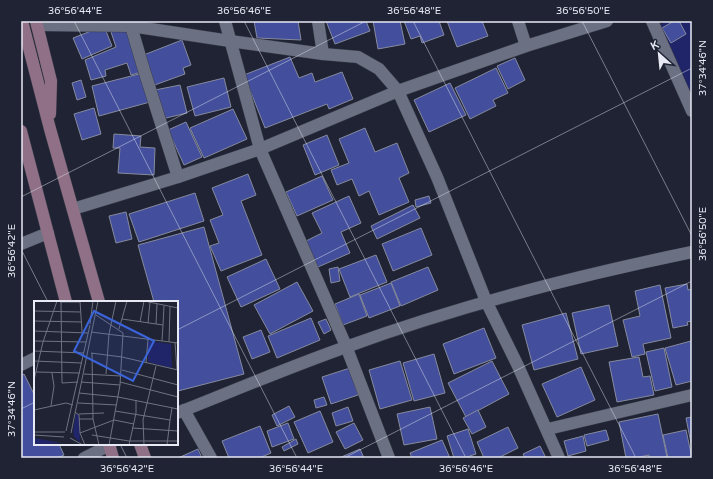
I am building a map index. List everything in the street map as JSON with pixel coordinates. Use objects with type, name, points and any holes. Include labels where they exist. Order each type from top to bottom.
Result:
[{"type":"main road","points":[[22,21],[50,129],[100,301]]},
{"type":"main road","points":[[37,23],[51,81],[50,129]]},
{"type":"main road","points":[[21,131],[66,301]]},
{"type":"main road","points":[[109,445],[113,458]]},
{"type":"main road","points":[[140,445],[145,458]]},
{"type":"street","points":[[224,21],[260,149],[346,346],[389,458]]},
{"type":"street","points":[[318,21],[323,54]]},
{"type":"street","points":[[518,21],[526,46]]},
{"type":"street","points":[[73,209],[178,177],[260,149],[398,91],[526,46],[607,21]]},
{"type":"street","points":[[652,21],[692,111]]},
{"type":"street","points":[[37,23],[131,26],[323,54],[358,57],[379,69],[398,91],[437,177],[486,301],[548,430],[559,458]]},
{"type":"street","points":[[131,26],[178,177]]},
{"type":"street","points":[[21,244],[48,233]]},
{"type":"street","points":[[211,458],[181,412],[346,346],[486,301],[636,263],[692,252]]},
{"type":"street","points":[[21,366],[34,359]]},
{"type":"street","points":[[548,430],[692,395]]},
{"type":"street","points":[[84,458],[109,445]]},
{"type":"shaded area","points":[[669,21],[692,21],[692,97],[656,26]]},
{"type":"building","points":[[254,21],[298,21],[301,40],[257,38]]},
{"type":"building","points":[[326,21],[366,21],[370,31],[335,44]]},
{"type":"building","points":[[373,21],[400,21],[405,44],[378,49]]},
{"type":"building","points":[[404,21],[439,21],[444,35],[422,43],[420,36],[411,39]]},
{"type":"building","points":[[447,21],[482,21],[488,36],[457,47]]},
{"type":"building","points":[[674,21],[679,21],[686,34],[671,43],[662,28]]},
{"type":"building","points":[[104,26],[112,46],[82,59],[73,38]]},
{"type":"building","points":[[127,27],[141,72],[131,75],[127,63],[105,70],[106,76],[91,80],[85,60],[116,47],[111,32]]},
{"type":"building","points":[[182,40],[191,65],[183,68],[185,74],[152,86],[141,56]]},
{"type":"building","points":[[290,57],[299,78],[312,73],[315,82],[342,72],[353,99],[329,109],[327,104],[265,128],[244,75]]},
{"type":"building","points":[[515,58],[525,80],[508,89],[497,66]]},
{"type":"building","points":[[496,68],[508,93],[493,100],[496,106],[470,119],[455,88]]},
{"type":"building","points":[[143,73],[150,102],[99,116],[92,86]]},
{"type":"building","points":[[224,78],[231,107],[195,116],[187,87]]},
{"type":"building","points":[[81,80],[86,97],[77,100],[72,83]]},
{"type":"building","points":[[450,83],[466,115],[429,132],[414,100]]},
{"type":"building","points":[[180,85],[187,113],[162,119],[155,90]]},
{"type":"building","points":[[94,108],[101,134],[82,140],[74,114]]},
{"type":"building","points":[[233,109],[247,139],[204,158],[190,128]]},
{"type":"building","points":[[186,122],[202,157],[184,165],[168,130]]},
{"type":"building","points":[[365,128],[375,152],[397,143],[409,173],[399,178],[409,202],[379,215],[369,191],[359,196],[352,179],[337,185],[331,170],[349,163],[339,139]]},
{"type":"building","points":[[114,134],[141,136],[140,147],[155,148],[154,175],[118,173],[120,148],[113,148]]},
{"type":"building","points":[[327,135],[339,165],[315,175],[303,145]]},
{"type":"building","points":[[248,174],[256,195],[241,201],[262,255],[221,271],[210,246],[219,243],[210,220],[223,215],[212,188]]},
{"type":"building","points":[[322,176],[333,200],[297,216],[286,192]]},
{"type":"building","points":[[195,193],[204,221],[139,242],[129,214]]},
{"type":"building","points":[[349,196],[361,223],[341,232],[350,253],[318,267],[306,241],[322,233],[312,213]]},
{"type":"building","points":[[429,196],[431,203],[416,207],[415,200]]},
{"type":"building","points":[[413,205],[420,218],[377,239],[371,226]]},
{"type":"building","points":[[126,212],[132,239],[116,243],[109,216]]},
{"type":"building","points":[[204,227],[244,374],[178,391],[178,301],[154,301],[138,245]]},
{"type":"building","points":[[421,228],[432,255],[393,271],[382,244]]},
{"type":"building","points":[[376,255],[387,282],[350,297],[339,269]]},
{"type":"building","points":[[266,259],[280,289],[241,307],[227,277]]},
{"type":"building","points":[[338,267],[340,281],[331,283],[329,269]]},
{"type":"building","points":[[428,267],[438,290],[401,306],[391,282]]},
{"type":"building","points":[[297,282],[313,311],[270,334],[254,305]]},
{"type":"building","points":[[391,283],[400,306],[369,318],[360,295]]},
{"type":"building","points":[[687,284],[688,290],[692,289],[692,321],[687,322],[688,325],[673,328],[665,288]]},
{"type":"building","points":[[660,285],[671,338],[643,344],[645,354],[632,357],[623,320],[640,316],[635,291]]},
{"type":"building","points":[[359,294],[367,316],[343,325],[335,304]]},
{"type":"building","points":[[609,305],[618,346],[581,354],[572,313]]},
{"type":"building","points":[[566,313],[578,359],[534,370],[522,325]]},
{"type":"building","points":[[311,318],[320,340],[277,358],[268,336]]},
{"type":"building","points":[[326,319],[331,330],[324,334],[318,322]]},
{"type":"building","points":[[484,328],[496,358],[454,374],[443,344]]},
{"type":"building","points":[[261,330],[270,352],[252,359],[243,337]]},
{"type":"building","points":[[691,341],[692,381],[676,385],[665,348]]},
{"type":"building","points":[[664,348],[672,387],[655,391],[646,352]]},
{"type":"building","points":[[434,354],[445,393],[414,401],[403,363]]},
{"type":"building","points":[[639,357],[643,377],[650,376],[654,395],[617,402],[609,362]]},
{"type":"building","points":[[400,361],[412,400],[380,409],[369,370]]},
{"type":"building","points":[[492,361],[509,394],[466,417],[448,383]]},
{"type":"building","points":[[581,367],[595,400],[557,417],[542,384]]},
{"type":"building","points":[[350,368],[358,395],[331,404],[322,377]]},
{"type":"building","points":[[24,374],[34,394],[34,445],[59,445],[64,455],[57,458],[21,458],[21,376]]},
{"type":"building","points":[[324,397],[327,405],[316,408],[314,400]]},
{"type":"building","points":[[289,406],[295,417],[277,426],[272,415]]},
{"type":"building","points":[[348,407],[353,421],[336,426],[332,413]]},
{"type":"building","points":[[430,407],[437,439],[404,445],[397,414]]},
{"type":"building","points":[[478,410],[486,427],[472,434],[463,418]]},
{"type":"building","points":[[320,411],[333,442],[308,453],[294,422]]},
{"type":"building","points":[[658,414],[667,457],[649,458],[649,455],[626,458],[619,422]]},
{"type":"building","points":[[692,417],[692,448],[686,418]]},
{"type":"building","points":[[288,423],[294,439],[272,447],[267,431]]},
{"type":"building","points":[[354,423],[363,440],[345,449],[336,432]]},
{"type":"building","points":[[260,426],[271,453],[259,458],[229,458],[222,441]]},
{"type":"building","points":[[508,427],[518,448],[498,458],[484,458],[477,442]]},
{"type":"building","points":[[468,429],[476,454],[464,458],[454,458],[447,436]]},
{"type":"building","points":[[606,430],[609,440],[587,446],[584,435]]},
{"type":"building","points":[[686,430],[692,458],[668,458],[663,435]]},
{"type":"building","points":[[583,436],[586,451],[568,456],[564,441]]},
{"type":"building","points":[[296,439],[298,444],[284,451],[282,447]]},
{"type":"building","points":[[442,440],[450,458],[412,458],[410,453]]},
{"type":"building","points":[[540,446],[546,458],[525,458],[523,454]]},
{"type":"building","points":[[198,449],[202,458],[178,458]]},
{"type":"building","points":[[360,449],[364,458],[339,458]]}]
